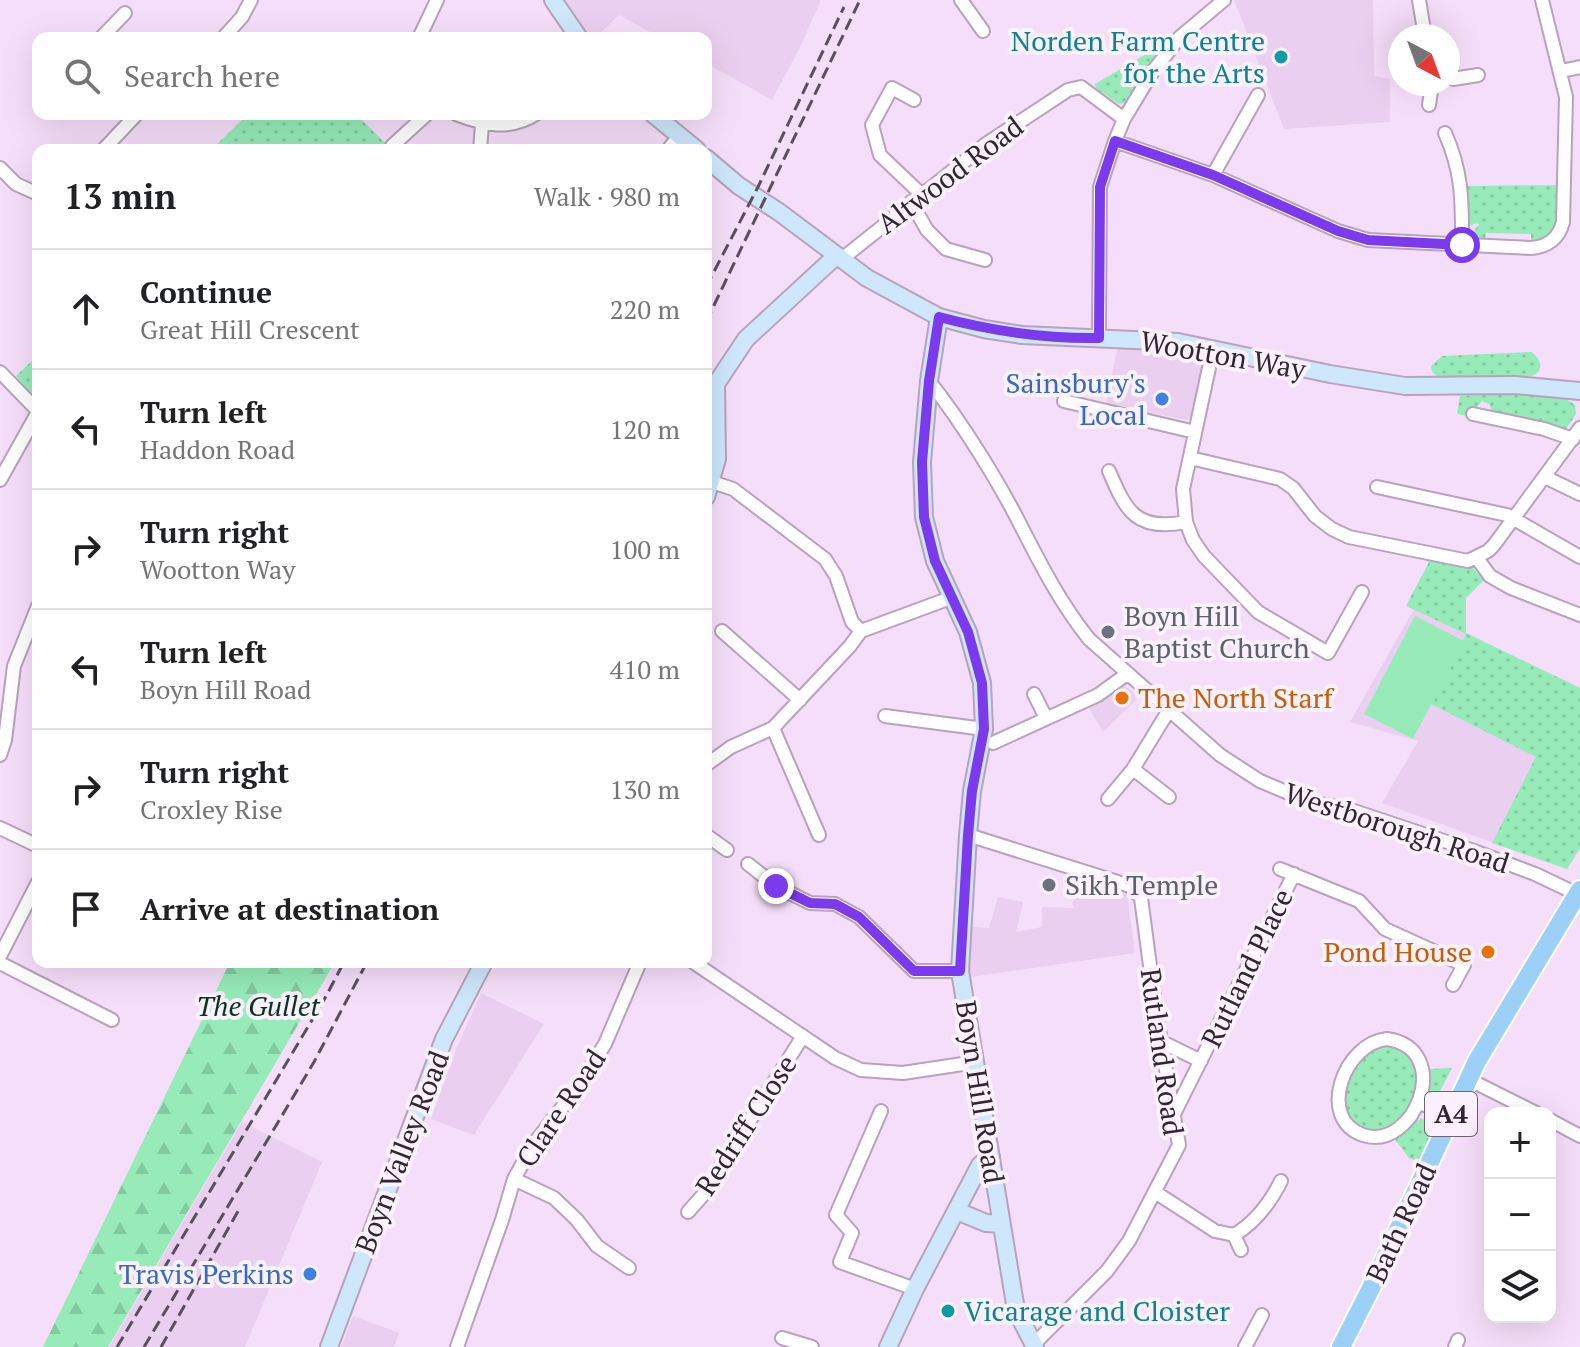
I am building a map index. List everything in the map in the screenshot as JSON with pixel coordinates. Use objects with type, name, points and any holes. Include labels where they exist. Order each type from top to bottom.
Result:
[{"type":"main road","name":"Bath Road","points":[[1341,1347],[1468,1079],[1513,997],[1579,892]]},
{"type":"street","points":[[228,32],[242,17],[251,0]]},
{"type":"street","points":[[422,32],[437,0]]},
{"type":"street","points":[[553,0],[575,32]]},
{"type":"street","points":[[961,0],[983,31]]},
{"type":"street","points":[[1099,338],[1100,187],[1115,141],[1124,119],[1153,71],[1180,37],[1224,0]]},
{"type":"street","points":[[1419,0],[1423,24]]},
{"type":"street","points":[[1115,141],[1213,175],[1338,231],[1368,240],[1538,247],[1550,242],[1559,233],[1563,222],[1566,97],[1542,0]]},
{"type":"street","points":[[107,32],[125,13]]},
{"type":"street","points":[[1561,71],[1580,67]]},
{"type":"street","points":[[1460,78],[1478,75]]},
{"type":"street","name":"Altwood Road","points":[[842,255],[986,144],[1068,90],[1081,87],[1124,119]]},
{"type":"street","points":[[914,100],[892,88],[872,125],[880,155],[916,198],[927,230],[946,249],[985,260]]},
{"type":"street","points":[[1213,175],[1258,95]]},
{"type":"street","points":[[1429,105],[1430,96]]},
{"type":"street","points":[[109,144],[131,120]]},
{"type":"street","points":[[394,144],[420,120]]},
{"type":"street","points":[[470,120],[482,125],[504,126],[527,120]]},
{"type":"street","points":[[660,120],[689,144]]},
{"type":"street","points":[[480,144],[482,125]]},
{"type":"street","points":[[1445,133],[1456,158],[1462,187],[1462,245]]},
{"type":"street","points":[[673,144],[679,136]]},
{"type":"street","name":"Wootton Way","points":[[712,163],[739,186],[842,255],[867,278],[939,317],[984,329],[1063,339],[1178,342],[1330,374],[1405,386],[1515,385],[1580,391]]},
{"type":"street","points":[[0,168],[16,184],[32,191]]},
{"type":"street","points":[[712,478],[717,459],[716,384],[746,339],[842,255]]},
{"type":"street","name":"Boyn Hill Road","points":[[939,317],[929,381],[922,462],[924,517],[935,561],[968,632],[982,683],[988,736],[972,791],[960,971],[1016,1310],[1034,1346]]},
{"type":"street","points":[[1213,349],[1183,500],[1186,522],[1193,540],[1204,556],[1258,612],[1328,653],[1362,592]]},
{"type":"street","points":[[0,372],[32,405]]},
{"type":"street","name":"Westborough Road","points":[[929,381],[999,487],[1058,597],[1089,639],[1220,755],[1285,794],[1348,809],[1474,851],[1579,892]]},
{"type":"street","points":[[1064,401],[1195,432]]},
{"type":"street","points":[[1190,458],[1280,479],[1293,488],[1315,516],[1349,537],[1468,561],[1488,551],[1576,433],[1473,414]]},
{"type":"street","points":[[0,480],[32,420]]},
{"type":"street","points":[[1109,471],[1126,509],[1137,517],[1151,522],[1186,522]]},
{"type":"street","points":[[1545,477],[1580,494]]},
{"type":"street","points":[[1377,487],[1507,515],[1580,557]]},
{"type":"street","points":[[712,490],[733,489],[825,559],[836,576],[852,622],[861,631]]},
{"type":"street","points":[[1477,558],[1490,576],[1580,615]]},
{"type":"street","points":[[712,761],[731,747],[773,728],[861,631],[953,597]]},
{"type":"street","points":[[0,755],[5,740],[14,666],[32,621]]},
{"type":"street","points":[[722,631],[800,700]]},
{"type":"street","points":[[885,716],[988,736],[1046,718],[1098,695],[1127,674]]},
{"type":"street","points":[[1034,694],[1046,718]]},
{"type":"street","points":[[1108,799],[1133,769],[1169,710]]},
{"type":"street","points":[[773,728],[819,835]]},
{"type":"street","points":[[1133,769],[1169,797]]},
{"type":"street","points":[[0,828],[32,843]]},
{"type":"street","name":"Rutland Road","points":[[968,835],[1130,886],[1141,898],[1179,1145],[1129,1241],[1107,1271],[1034,1346]]},
{"type":"street","points":[[712,839],[727,850]]},
{"type":"street","points":[[748,864],[776,886],[810,903],[835,904],[859,917],[914,971],[960,971]]},
{"type":"street","points":[[1280,869],[1359,901],[1385,929],[1464,965],[1453,985]]},
{"type":"street","name":"Rutland Place","points":[[1174,1114],[1294,874]]},
{"type":"street","points":[[2,947],[32,893]]},
{"type":"street","points":[[0,963],[112,1020]]},
{"type":"street","name":"Boyn Valley Road","points":[[329,1347],[444,1039],[481,968]]},
{"type":"street","name":"Clare Road","points":[[457,1347],[514,1179],[533,1145],[578,1087],[605,1044],[637,968]]},
{"type":"street","points":[[702,968],[835,1058],[861,1070],[903,1073],[976,1062]]},
{"type":"street","name":"Redriff Close","points":[[688,1212],[703,1195],[803,1036]]},
{"type":"street","points":[[1375,1040],[1395,1040],[1411,1049],[1419,1059],[1423,1079],[1420,1103],[1396,1129],[1379,1136],[1361,1134],[1345,1120],[1338,1102],[1342,1079],[1364,1046],[1375,1040]]},
{"type":"street","name":"Rutland Place","points":[[1162,1042],[1201,1061]]},
{"type":"street","points":[[1468,1079],[1524,1107]]},
{"type":"street","points":[[1420,1103],[1451,1116]]},
{"type":"street","points":[[881,1111],[836,1215],[852,1233],[840,1262],[915,1289]]},
{"type":"street","points":[[1556,1123],[1580,1136]]},
{"type":"street","points":[[888,1347],[980,1165],[991,1157]]},
{"type":"street","points":[[514,1179],[554,1198],[577,1220],[597,1246],[629,1268]]},
{"type":"street","points":[[1155,1192],[1215,1231],[1234,1235],[1249,1226],[1272,1198],[1281,1181]]},
{"type":"street","points":[[957,1211],[986,1223],[1001,1224]]},
{"type":"street","points":[[1234,1235],[1241,1250]]},
{"type":"street","points":[[1245,1347],[1262,1315]]},
{"type":"street","points":[[782,1338],[812,1347]]},
{"type":"shaded area","points":[[563,0],[821,0],[772,100],[712,66],[712,32],[650,32],[619,15],[601,32],[586,32]]},
{"type":"shaded area","points":[[1234,0],[1373,0],[1374,76],[1388,79],[1390,122],[1284,129]]},
{"type":"shaded area","points":[[1118,345],[1195,351],[1202,356],[1204,364],[1195,413],[1187,420],[1106,404]]},
{"type":"shaded area","points":[[1414,609],[1580,688],[1580,848],[1567,869],[1382,803],[1418,741],[1350,722]]},
{"type":"shaded area","points":[[1122,684],[1139,697],[1103,732],[1086,703]]},
{"type":"shaded area","points":[[1083,880],[1127,893],[1135,953],[964,978],[964,926],[989,928],[998,897],[1023,902],[1016,932],[1042,927],[1042,907],[1075,908],[1072,904]]},
{"type":"shaded area","points":[[481,993],[544,1024],[474,1135],[431,1119]]},
{"type":"shaded area","points":[[242,1122],[322,1162],[245,1347],[109,1347]]},
{"type":"shaded area","points":[[353,1316],[399,1333],[394,1347],[341,1347]]},
{"type":"green space","points":[[1153,50],[1155,56],[1124,103],[1119,104],[1096,88],[1095,84]]},
{"type":"green space","points":[[242,120],[362,120],[386,144],[217,144]]},
{"type":"green space","points":[[1560,185],[1557,222],[1549,236],[1541,240],[1531,241],[1531,234],[1486,233],[1485,239],[1474,237],[1477,223],[1467,227],[1468,186]]},
{"type":"green space","points":[[1532,352],[1540,365],[1539,371],[1532,376],[1442,380],[1432,372],[1431,366],[1442,356]]},
{"type":"green space","points":[[32,361],[32,394],[16,376]]},
{"type":"green space","points":[[1460,396],[1559,397],[1575,405],[1576,414],[1564,432],[1493,413],[1489,404],[1482,401],[1476,408],[1468,408],[1466,416],[1457,414]]},
{"type":"green space","points":[[1431,558],[1472,567],[1484,580],[1466,598],[1466,633],[1580,688],[1580,848],[1567,869],[1492,843],[1536,757],[1431,704],[1466,634],[1406,606]]},
{"type":"green space","points":[[1415,616],[1464,641],[1413,739],[1364,714]]},
{"type":"green space","name":"The Gullet","points":[[227,968],[331,968],[108,1347],[43,1347]]},
{"type":"green space","points":[[1384,1043],[1408,1052],[1417,1081],[1413,1103],[1400,1119],[1383,1128],[1365,1129],[1350,1122],[1343,1107],[1346,1083],[1361,1058]]},
{"type":"green space","points":[[1452,1068],[1437,1097],[1432,1095],[1430,1069]]},
{"type":"green space","points":[[1421,1118],[1432,1124],[1418,1162],[1409,1158],[1394,1138]]},
{"type":"railway","points":[[712,309],[860,0]]},
{"type":"railway","points":[[712,275],[844,7]]},
{"type":"railway","points":[[117,1347],[341,968]]},
{"type":"railway","points":[[144,1347],[314,1062],[364,968]]},
{"type":"railway","points":[[161,1347],[241,1206]]},
{"type":"place","name":"Norden Farm Centre for the Arts","points":[[1281,57]]},
{"type":"place","name":"Sainsbury's Local","points":[[1162,399]]},
{"type":"place","name":"Boyn Hill Baptist Church","points":[[1108,632]]},
{"type":"place","name":"The North Starf","points":[[1122,698]]},
{"type":"place","name":"Sikh Temple","points":[[1049,885]]},
{"type":"place","name":"Pond House","points":[[1488,952]]},
{"type":"place","name":"Travis Perkins","points":[[310,1274]]},
{"type":"place","name":"Vicarage and Cloister","points":[[948,1311]]},
{"type":"route","points":[[776,886],[810,903],[835,904],[859,917],[914,971],[960,971],[972,791],[984,729],[982,683],[968,632],[935,561],[924,517],[922,462],[929,381],[939,317],[1022,335],[1063,339],[1099,338],[1100,187],[1115,141],[1213,175],[1338,231],[1368,240],[1462,245]]}]
